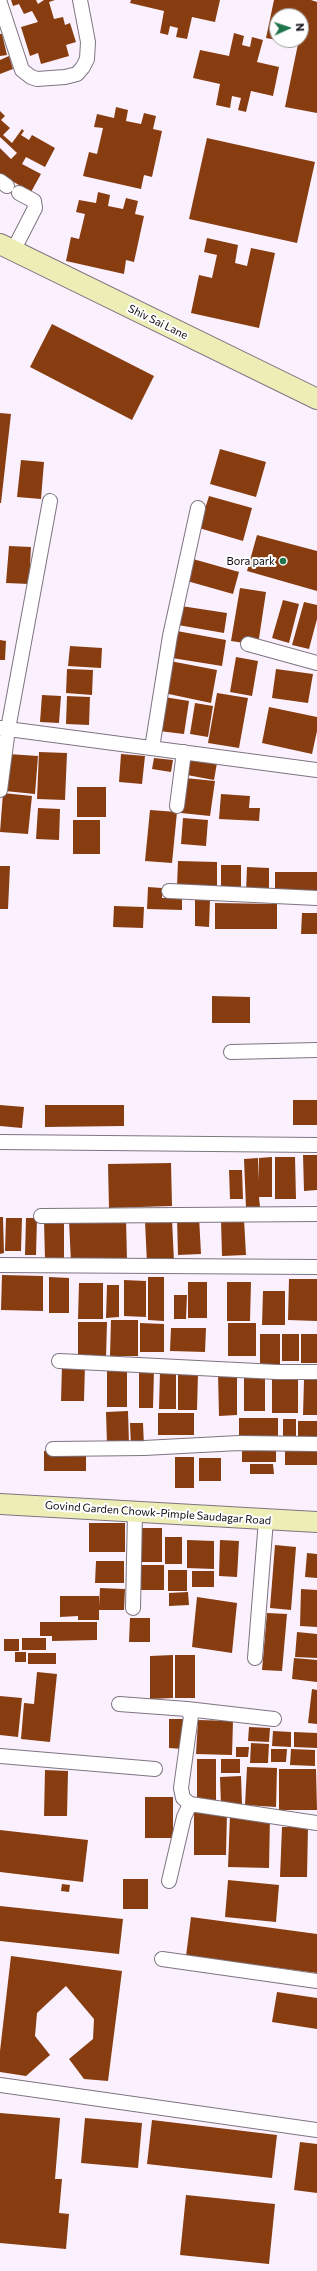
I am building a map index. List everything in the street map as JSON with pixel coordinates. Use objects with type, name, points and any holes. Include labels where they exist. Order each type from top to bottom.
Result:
[{"type":"street","points":[[0,3],[22,70],[31,78],[37,79],[65,77],[77,74],[84,67],[88,59],[88,42],[80,0]]},
{"type":"street","points":[[7,247],[35,208],[34,201],[19,193]]},
{"type":"street","name":"Shiv Sai Lane","points":[[7,247],[317,399]]},
{"type":"street","points":[[0,790],[4,729],[50,501]]},
{"type":"street","points":[[152,748],[170,636],[198,508]]},
{"type":"street","points":[[248,644],[317,663]]},
{"type":"street","points":[[4,729],[317,770]]},
{"type":"street","points":[[177,806],[184,752]]},
{"type":"street","points":[[169,891],[317,898]]},
{"type":"street","points":[[230,1052],[317,1050]]},
{"type":"street","points":[[0,1142],[317,1145]]},
{"type":"street","points":[[41,1216],[317,1214]]},
{"type":"street","points":[[0,1265],[317,1267]]},
{"type":"street","points":[[59,1361],[277,1372],[317,1372]]},
{"type":"street","points":[[53,1449],[144,1448],[239,1443],[317,1444]]},
{"type":"street","name":"Govind Garden Chowk-Pimple Saudagar Road","points":[[0,1504],[317,1522]]},
{"type":"street","points":[[133,1608],[135,1512]]},
{"type":"street","points":[[255,1658],[266,1520]]},
{"type":"street","points":[[119,1704],[187,1709],[274,1719]]},
{"type":"street","points":[[187,1709],[191,1716],[180,1788],[182,1798],[190,1804],[317,1823]]},
{"type":"street","points":[[0,1756],[155,1769]]},
{"type":"street","points":[[169,1881],[184,1817],[190,1804]]},
{"type":"street","points":[[162,1959],[317,1981]]},
{"type":"street","points":[[0,2085],[317,2130]]},
{"type":"building","points":[[11,0],[36,0],[38,4],[44,0],[55,0],[49,2],[54,19],[63,17],[65,25],[70,23],[76,42],[66,45],[69,56],[41,64],[38,53],[30,56],[21,27],[38,22],[32,11],[24,14],[19,4],[13,6]]},
{"type":"building","points":[[131,0],[220,0],[215,22],[192,17],[187,39],[176,37],[178,28],[170,26],[168,35],[160,33],[164,11],[130,3]]},
{"type":"building","points":[[274,0],[311,0],[317,2],[317,113],[285,107],[297,48],[309,48],[309,8],[272,8]]},
{"type":"building","points":[[269,24],[269,39],[266,38]]},
{"type":"building","points":[[234,33],[244,36],[242,45],[250,47],[252,37],[263,40],[257,62],[279,67],[273,96],[251,91],[246,112],[238,110],[241,98],[232,96],[230,108],[216,105],[220,84],[193,78],[200,50],[229,56]]},
{"type":"building","points":[[0,34],[2,34],[7,55],[0,56]]},
{"type":"building","points":[[9,56],[13,69],[0,74],[0,60]]},
{"type":"building","points":[[116,107],[128,110],[126,121],[141,124],[144,113],[156,116],[153,129],[162,131],[152,177],[144,175],[141,189],[83,176],[89,152],[97,154],[103,128],[94,127],[97,114],[114,118]]},
{"type":"building","points":[[0,111],[5,116],[1,120],[10,128],[3,135],[12,143],[22,129],[24,131],[21,135],[29,140],[32,135],[55,148],[45,167],[26,157],[22,164],[41,174],[31,192],[0,174],[0,148],[11,159],[17,153],[0,137]]},
{"type":"building","points":[[207,138],[315,162],[297,243],[189,219]]},
{"type":"building","points":[[98,192],[110,195],[108,206],[123,209],[126,198],[138,201],[135,214],[144,216],[134,262],[126,260],[124,274],[66,261],[71,237],[79,239],[85,214],[76,212],[79,200],[96,203]]},
{"type":"building","points":[[207,238],[238,245],[235,263],[247,266],[251,248],[275,253],[259,328],[191,313],[199,275],[212,278],[217,255],[204,252]]},
{"type":"building","points":[[52,324],[154,376],[132,420],[30,367]]},
{"type":"building","points":[[0,413],[11,414],[1,503],[0,503]]},
{"type":"building","points":[[220,449],[266,462],[256,497],[210,484]]},
{"type":"building","points":[[21,460],[44,462],[41,499],[17,497]]},
{"type":"building","points":[[209,496],[252,508],[243,541],[199,528]]},
{"type":"building","name":"Bora park","points":[[257,535],[317,551],[317,591],[247,571]]},
{"type":"building","points":[[9,546],[31,547],[29,584],[6,583]]},
{"type":"building","points":[[193,559],[239,572],[233,594],[187,581]]},
{"type":"building","points":[[240,588],[266,592],[258,645],[231,641]]},
{"type":"building","points":[[283,600],[299,604],[289,643],[272,638]]},
{"type":"building","points":[[304,602],[317,605],[317,619],[309,649],[292,645]]},
{"type":"building","points":[[181,606],[227,613],[224,633],[178,625]]},
{"type":"building","points":[[177,631],[226,640],[222,666],[172,658]]},
{"type":"building","points":[[0,640],[6,641],[5,660],[0,660]]},
{"type":"building","points":[[70,646],[102,648],[101,668],[68,666]]},
{"type":"building","points":[[236,657],[258,661],[252,696],[230,692]]},
{"type":"building","points":[[170,661],[217,670],[211,703],[164,693]]},
{"type":"building","points":[[67,669],[93,670],[92,695],[66,693]]},
{"type":"building","points":[[276,669],[313,674],[308,703],[272,698]]},
{"type":"building","points":[[217,693],[248,698],[239,748],[208,743]]},
{"type":"building","points":[[42,695],[61,696],[59,723],[40,722]]},
{"type":"building","points":[[67,696],[90,697],[89,725],[66,724]]},
{"type":"building","points":[[164,697],[189,701],[184,734],[159,731]]},
{"type":"building","points":[[195,703],[213,706],[208,737],[190,734]]},
{"type":"building","points":[[269,707],[317,717],[317,731],[312,754],[262,743]]},
{"type":"building","points":[[39,752],[67,753],[65,800],[37,799]]},
{"type":"building","points":[[8,754],[38,756],[35,794],[5,791]]},
{"type":"building","points":[[121,754],[145,756],[142,784],[119,782]]},
{"type":"building","points":[[154,758],[173,760],[171,772],[152,769]]},
{"type":"building","points":[[190,759],[217,763],[214,780],[187,775]]},
{"type":"building","points":[[185,778],[215,781],[210,816],[181,813]]},
{"type":"building","points":[[77,787],[106,787],[106,817],[77,817]]},
{"type":"building","points":[[3,793],[32,796],[28,834],[0,832]]},
{"type":"building","points":[[221,794],[250,796],[249,808],[260,808],[259,821],[219,819]]},
{"type":"building","points":[[38,808],[60,809],[59,840],[36,839]]},
{"type":"building","points":[[150,810],[177,812],[172,863],[145,861]]},
{"type":"building","points":[[183,818],[208,820],[206,846],[181,844]]},
{"type":"building","points":[[73,820],[100,820],[100,854],[73,854]]},
{"type":"building","points":[[178,861],[217,862],[217,888],[177,887]]},
{"type":"building","points":[[221,865],[241,865],[241,888],[221,888]]},
{"type":"building","points":[[0,866],[10,866],[8,909],[0,909]]},
{"type":"building","points":[[247,867],[269,868],[269,891],[246,891]]},
{"type":"building","points":[[275,872],[317,872],[317,893],[275,893]]},
{"type":"building","points":[[148,887],[162,888],[162,898],[182,898],[182,910],[147,909]]},
{"type":"building","points":[[195,900],[210,900],[209,927],[195,926]]},
{"type":"building","points":[[215,903],[277,904],[277,929],[215,929]]},
{"type":"building","points":[[114,906],[144,907],[143,928],[113,927]]},
{"type":"building","points":[[302,913],[317,913],[317,934],[301,934]]},
{"type":"building","points":[[212,996],[250,997],[250,1023],[212,1023]]},
{"type":"building","points":[[293,1100],[317,1100],[317,1125],[293,1125]]},
{"type":"building","points":[[0,1105],[24,1107],[22,1128],[0,1126]]},
{"type":"building","points":[[45,1105],[124,1105],[124,1126],[45,1127]]},
{"type":"building","points":[[303,1155],[317,1155],[317,1190],[304,1191]]},
{"type":"building","points":[[272,1157],[272,1197],[259,1197],[260,1207],[246,1208],[244,1159],[258,1158],[259,1181],[259,1158]]},
{"type":"building","points":[[275,1157],[295,1157],[296,1199],[275,1199]]},
{"type":"building","points":[[171,1163],[172,1206],[109,1208],[108,1164]]},
{"type":"building","points":[[229,1170],[242,1170],[243,1199],[230,1199]]},
{"type":"building","points":[[199,1216],[201,1254],[178,1255],[177,1218]]},
{"type":"building","points":[[0,1217],[3,1217],[4,1253],[0,1254]]},
{"type":"building","points":[[6,1218],[22,1218],[21,1251],[5,1251]]},
{"type":"building","points":[[26,1218],[37,1218],[36,1255],[25,1255]]},
{"type":"building","points":[[126,1218],[127,1260],[71,1263],[69,1220]]},
{"type":"building","points":[[172,1219],[174,1262],[147,1264],[145,1221]]},
{"type":"building","points":[[244,1219],[246,1255],[222,1256],[221,1220]]},
{"type":"building","points":[[44,1221],[64,1221],[64,1259],[45,1259]]},
{"type":"building","points":[[2,1275],[43,1276],[43,1311],[1,1310]]},
{"type":"building","points":[[49,1277],[69,1278],[69,1313],[49,1313]]},
{"type":"building","points":[[148,1277],[164,1277],[164,1321],[148,1320]]},
{"type":"building","points":[[289,1279],[317,1279],[317,1321],[288,1320]]},
{"type":"building","points":[[124,1280],[146,1281],[146,1317],[124,1316]]},
{"type":"building","points":[[188,1282],[207,1282],[207,1318],[188,1318]]},
{"type":"building","points":[[227,1282],[251,1282],[250,1321],[227,1321]]},
{"type":"building","points":[[79,1283],[103,1283],[103,1319],[78,1319]]},
{"type":"building","points":[[107,1285],[119,1285],[119,1317],[106,1318]]},
{"type":"building","points":[[263,1291],[285,1291],[285,1325],[262,1325]]},
{"type":"building","points":[[174,1295],[187,1295],[186,1319],[174,1319]]},
{"type":"building","points":[[111,1320],[138,1320],[138,1356],[110,1356]]},
{"type":"building","points":[[78,1322],[107,1322],[106,1358],[78,1358]]},
{"type":"building","points":[[140,1323],[164,1324],[164,1352],[140,1352]]},
{"type":"building","points":[[228,1323],[256,1323],[256,1356],[228,1356]]},
{"type":"building","points":[[171,1328],[206,1328],[205,1352],[170,1351]]},
{"type":"building","points":[[260,1334],[280,1334],[280,1368],[260,1367]]},
{"type":"building","points":[[282,1334],[299,1334],[299,1361],[282,1361]]},
{"type":"building","points":[[301,1334],[317,1334],[317,1363],[301,1363]]},
{"type":"building","points":[[62,1365],[85,1365],[84,1401],[61,1401]]},
{"type":"building","points":[[107,1368],[127,1369],[127,1407],[107,1407]]},
{"type":"building","points":[[139,1369],[154,1369],[153,1408],[139,1408]]},
{"type":"building","points":[[160,1371],[176,1371],[176,1409],[159,1409]]},
{"type":"building","points":[[178,1373],[198,1373],[197,1410],[178,1410]]},
{"type":"building","points":[[218,1373],[237,1373],[237,1415],[219,1416]]},
{"type":"building","points":[[244,1375],[265,1375],[265,1411],[244,1411]]},
{"type":"building","points":[[272,1379],[298,1379],[298,1413],[272,1413]]},
{"type":"building","points":[[304,1380],[317,1380],[317,1415],[303,1415]]},
{"type":"building","points":[[128,1411],[129,1444],[107,1444],[106,1412]]},
{"type":"building","points":[[158,1413],[194,1413],[194,1435],[158,1435]]},
{"type":"building","points":[[239,1418],[278,1418],[278,1442],[239,1442]]},
{"type":"building","points":[[283,1419],[296,1419],[296,1439],[283,1439]]},
{"type":"building","points":[[298,1421],[317,1421],[317,1442],[298,1442]]},
{"type":"building","points":[[130,1423],[143,1423],[144,1446],[131,1447]]},
{"type":"building","points":[[242,1445],[276,1445],[276,1462],[242,1462]]},
{"type":"building","points":[[285,1446],[317,1446],[317,1465],[285,1465]]},
{"type":"building","points":[[44,1451],[86,1452],[86,1471],[44,1471]]},
{"type":"building","points":[[175,1457],[194,1457],[194,1488],[175,1488]]},
{"type":"building","points":[[199,1458],[221,1458],[221,1481],[199,1481]]},
{"type":"building","points":[[250,1464],[273,1464],[274,1474],[250,1474]]},
{"type":"building","points":[[89,1523],[125,1523],[125,1552],[89,1552]]},
{"type":"building","points":[[140,1528],[162,1528],[162,1562],[141,1562]]},
{"type":"building","points":[[165,1537],[182,1537],[182,1564],[165,1564]]},
{"type":"building","points":[[187,1540],[214,1541],[214,1569],[187,1568]]},
{"type":"building","points":[[220,1540],[239,1541],[237,1577],[219,1576]]},
{"type":"building","points":[[275,1545],[296,1547],[291,1610],[270,1608]]},
{"type":"building","points":[[307,1553],[317,1554],[317,1578],[305,1577]]},
{"type":"building","points":[[96,1561],[124,1561],[124,1583],[95,1583]]},
{"type":"building","points":[[136,1565],[164,1565],[164,1590],[136,1590]]},
{"type":"building","points":[[168,1570],[187,1570],[187,1591],[168,1591]]},
{"type":"building","points":[[192,1571],[214,1571],[214,1587],[192,1587]]},
{"type":"building","points":[[100,1588],[125,1589],[124,1610],[99,1610],[99,1620],[78,1620],[78,1616],[60,1617],[60,1596],[99,1596],[99,1606]]},
{"type":"building","points":[[301,1589],[317,1590],[317,1627],[300,1626]]},
{"type":"building","points":[[188,1592],[189,1605],[169,1606],[169,1593]]},
{"type":"building","points":[[197,1597],[237,1603],[232,1653],[192,1647]]},
{"type":"building","points":[[267,1613],[287,1614],[282,1671],[262,1670]]},
{"type":"building","points":[[130,1618],[150,1618],[150,1642],[129,1642]]},
{"type":"building","points":[[40,1622],[97,1622],[97,1640],[52,1641],[52,1636],[40,1636]]},
{"type":"building","points":[[297,1632],[317,1634],[317,1658],[295,1657]]},
{"type":"building","points":[[22,1638],[46,1638],[46,1650],[22,1650]]},
{"type":"building","points":[[4,1639],[19,1639],[19,1651],[4,1651]]},
{"type":"building","points":[[15,1652],[26,1652],[26,1662],[15,1662]]},
{"type":"building","points":[[28,1653],[56,1653],[56,1664],[28,1664]]},
{"type":"building","points":[[173,1655],[173,1698],[150,1699],[150,1656]]},
{"type":"building","points":[[175,1655],[195,1655],[195,1698],[175,1698]]},
{"type":"building","points":[[294,1658],[317,1660],[317,1682],[292,1679]]},
{"type":"building","points":[[37,1672],[57,1674],[50,1742],[21,1739],[24,1703],[34,1704]]},
{"type":"building","points":[[312,1689],[317,1690],[317,1724],[308,1723]]},
{"type":"building","points":[[0,1696],[22,1698],[18,1737],[0,1735]]},
{"type":"building","points":[[169,1719],[183,1719],[183,1749],[169,1748]]},
{"type":"building","points":[[198,1720],[233,1721],[232,1755],[196,1754]]},
{"type":"building","points":[[249,1727],[270,1728],[269,1742],[248,1741]]},
{"type":"building","points":[[273,1731],[291,1732],[291,1747],[272,1746]]},
{"type":"building","points":[[294,1732],[317,1733],[317,1748],[294,1747]]},
{"type":"building","points":[[251,1743],[269,1744],[268,1763],[250,1763]]},
{"type":"building","points":[[236,1747],[249,1747],[248,1757],[236,1757]]},
{"type":"building","points":[[271,1749],[287,1749],[286,1762],[271,1762]]},
{"type":"building","points":[[291,1749],[315,1750],[315,1766],[290,1765]]},
{"type":"building","points":[[197,1759],[216,1759],[216,1802],[197,1802]]},
{"type":"building","points":[[221,1759],[240,1759],[240,1773],[221,1773]]},
{"type":"building","points":[[247,1767],[277,1768],[276,1807],[245,1805]]},
{"type":"building","points":[[279,1769],[316,1769],[317,1810],[279,1810]]},
{"type":"building","points":[[45,1770],[68,1771],[67,1816],[44,1816]]},
{"type":"building","points":[[241,1776],[242,1804],[221,1805],[220,1777]]},
{"type":"building","points":[[145,1797],[173,1797],[173,1838],[145,1838]]},
{"type":"building","points":[[194,1812],[227,1812],[226,1855],[194,1855]]},
{"type":"building","points":[[230,1815],[270,1816],[269,1868],[228,1867]]},
{"type":"building","points":[[282,1827],[308,1827],[307,1877],[280,1877]]},
{"type":"building","points":[[0,1830],[88,1840],[83,1882],[0,1872]]},
{"type":"building","points":[[123,1879],[148,1879],[148,1909],[123,1909]]},
{"type":"building","points":[[228,1880],[279,1885],[276,1922],[225,1917]]},
{"type":"building","points":[[62,1884],[70,1885],[69,1892],[61,1891]]},
{"type":"building","points":[[0,1906],[123,1919],[119,1954],[0,1941]]},
{"type":"building","points":[[191,1917],[317,1934],[317,1973],[186,1956]]},
{"type":"building","points":[[11,1956],[122,1971],[108,2081],[84,2079],[69,2059],[93,2039],[94,2019],[66,1986],[37,2013],[35,2036],[50,2055],[26,2076],[0,2072],[0,2051]]},
{"type":"building","points":[[277,1992],[317,1998],[317,2029],[272,2022]]},
{"type":"building","points":[[0,2113],[60,2118],[55,2179],[62,2179],[59,2213],[69,2214],[66,2249],[0,2243]]},
{"type":"building","points":[[85,2118],[142,2123],[138,2168],[81,2163]]},
{"type":"building","points":[[152,2120],[277,2135],[272,2178],[147,2164]]},
{"type":"building","points":[[300,2142],[317,2144],[317,2193],[294,2190]]},
{"type":"building","points":[[186,2195],[275,2204],[269,2264],[180,2255]]},
{"type":"place","name":"Bora park","points":[[283,561]]}]
